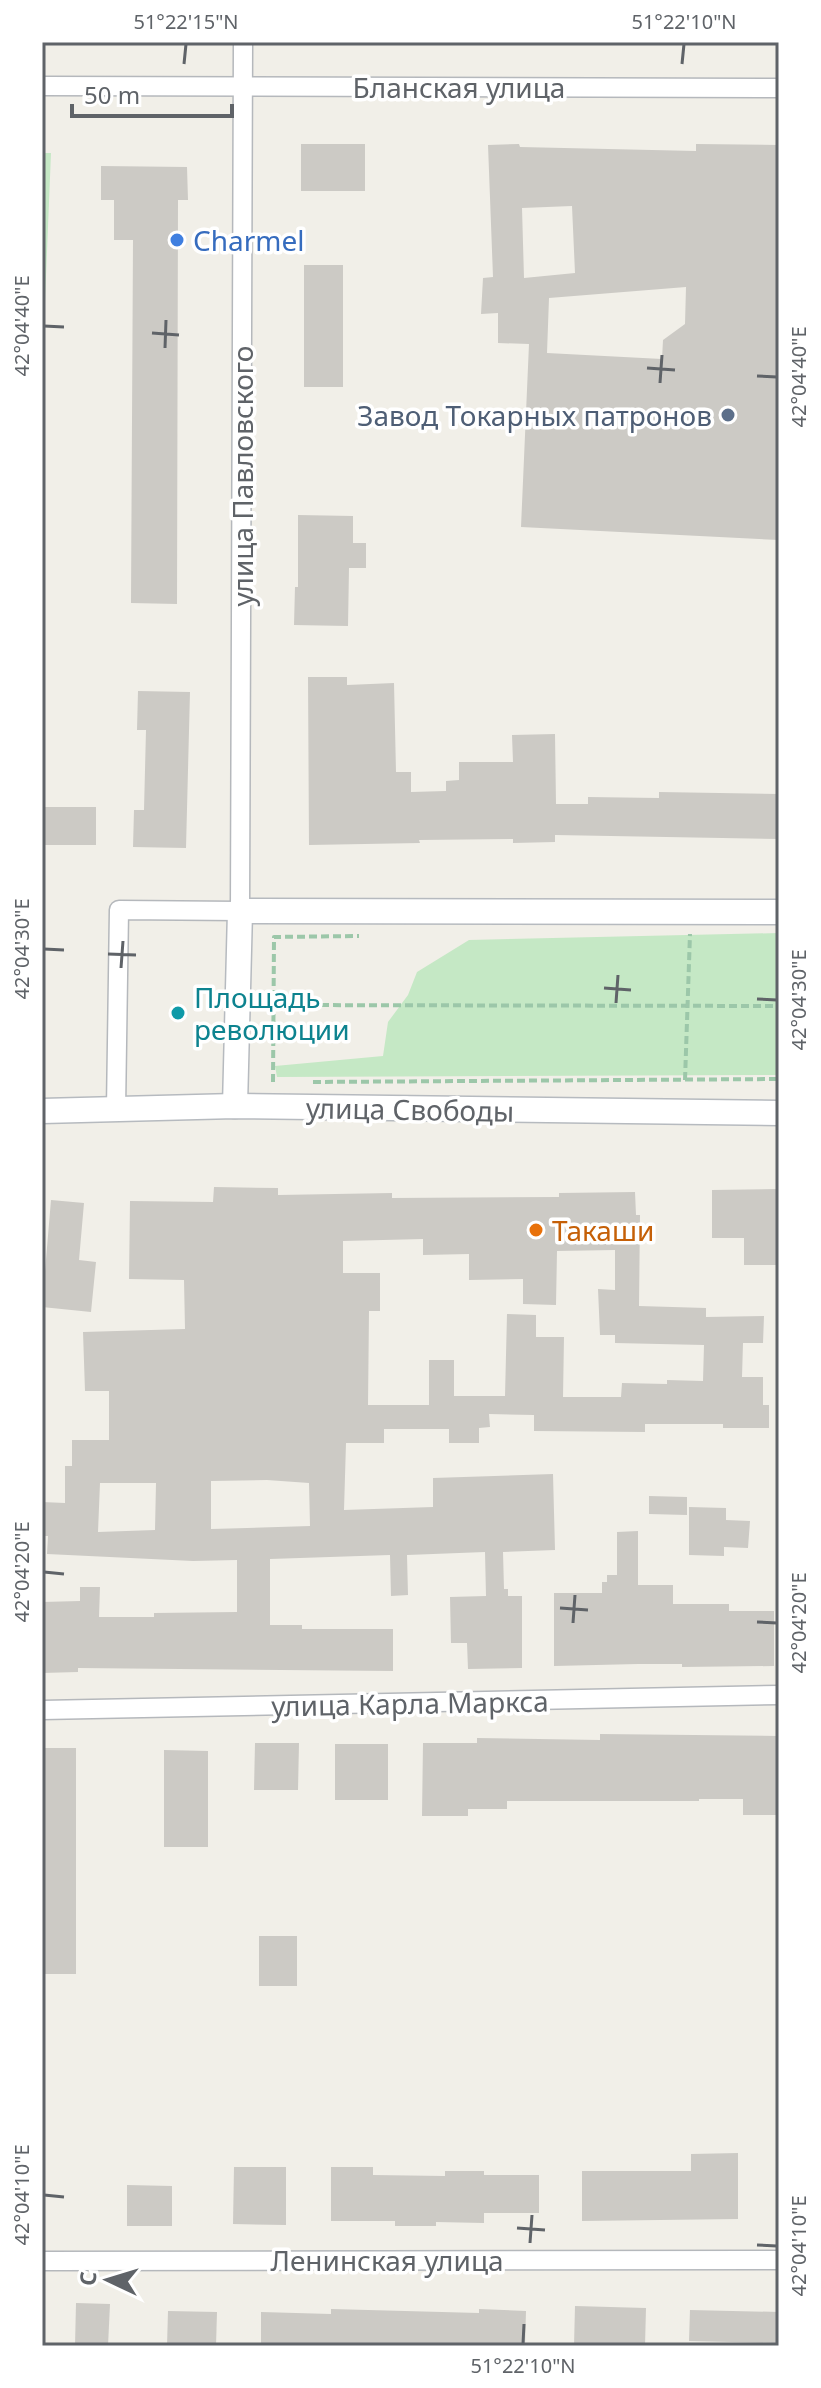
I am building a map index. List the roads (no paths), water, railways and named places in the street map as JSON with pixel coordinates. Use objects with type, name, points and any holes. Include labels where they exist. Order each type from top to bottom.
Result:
[{"type":"main road","points":[[235,1106],[240,911],[779,912]]},
{"type":"main road","name":"улица Свободы","points":[[42,1111],[235,1106],[779,1113]]},
{"type":"street","name":"улица Павловского","points":[[240,911],[243,42]]},
{"type":"street","name":"Бланская улица","points":[[42,86],[779,88]]},
{"type":"street","points":[[116,1109],[119,910],[240,911]]},
{"type":"street","name":"улица Карла Маркса","points":[[42,1710],[779,1695]]},
{"type":"street","name":"Ленинская улица","points":[[42,2261],[779,2260]]},
{"type":"place","name":"Charmel","points":[[177,240]]},
{"type":"place","name":"Завод Токарных патронов","points":[[728,415]]},
{"type":"place","name":"Площадь революции","points":[[178,1013]]},
{"type":"place","name":"Такаши","points":[[536,1230]]}]
